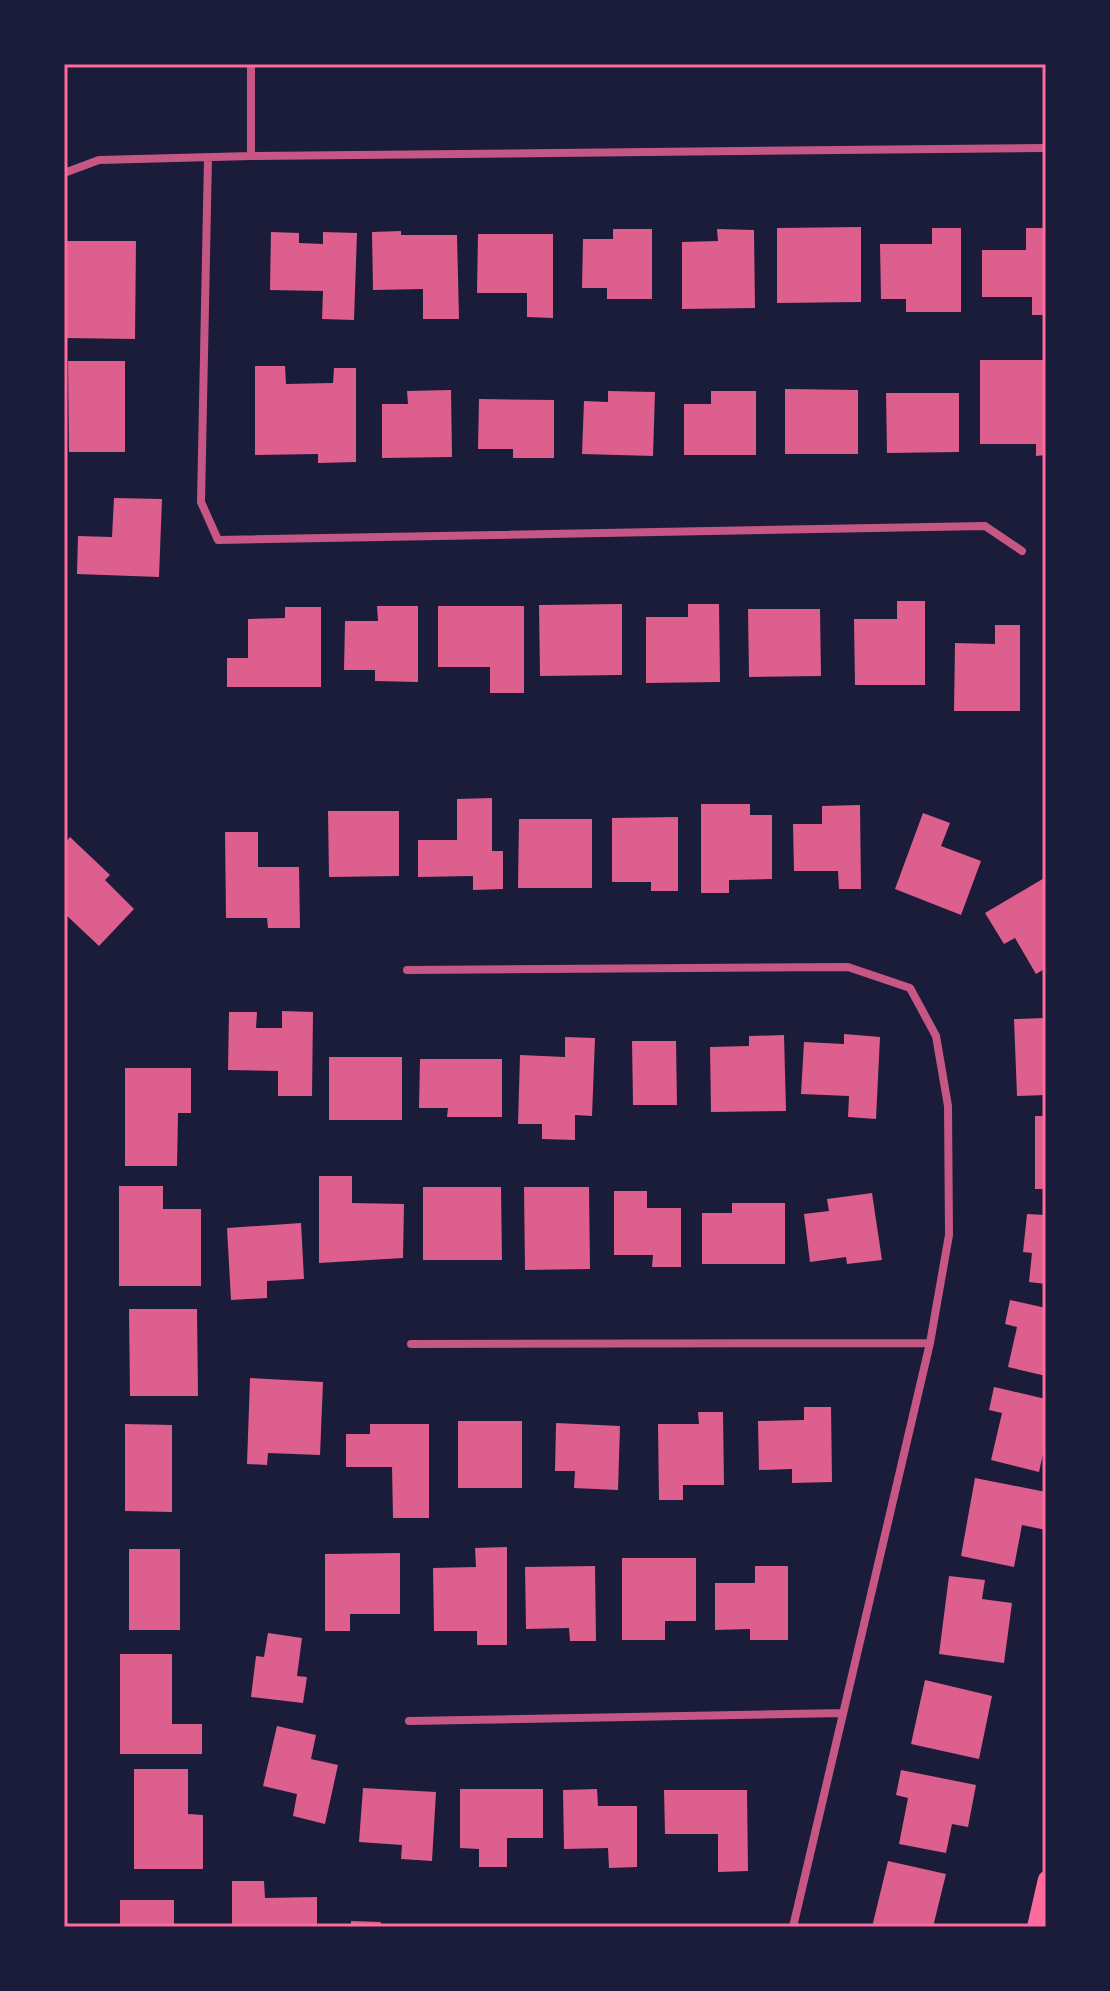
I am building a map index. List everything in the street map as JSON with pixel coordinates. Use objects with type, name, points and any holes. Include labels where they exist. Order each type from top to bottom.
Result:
[{"type":"main road","points":[[1035,1927],[1046,1879]]},
{"type":"street","points":[[251,64],[251,156]]},
{"type":"street","points":[[64,173],[99,160],[251,156],[1046,148]]},
{"type":"street","points":[[208,158],[201,502],[218,540],[985,526],[1022,551]]},
{"type":"street","points":[[407,970],[848,967],[910,988],[936,1036],[948,1106],[949,1235],[930,1343],[793,1927]]},
{"type":"street","points":[[411,1344],[930,1343]]},
{"type":"street","points":[[409,1721],[843,1713]]},
{"type":"building","points":[[861,227],[861,302],[777,303],[777,228]]},
{"type":"building","points":[[932,228],[961,228],[961,312],[906,312],[906,299],[881,299],[880,244],[932,244]]},
{"type":"building","points":[[1026,228],[1046,228],[1046,315],[1032,315],[1032,297],[982,297],[982,250],[1026,250]]},
{"type":"building","points":[[613,229],[652,229],[652,299],[607,299],[607,288],[582,288],[583,239],[613,239]]},
{"type":"building","points":[[717,229],[754,230],[755,308],[682,309],[682,242],[718,241]]},
{"type":"building","points":[[401,231],[401,235],[457,235],[459,319],[423,319],[423,289],[373,290],[372,232]]},
{"type":"building","points":[[271,232],[299,233],[299,243],[323,244],[323,232],[357,233],[354,320],[322,319],[323,291],[270,290]]},
{"type":"building","points":[[478,234],[553,234],[553,318],[527,317],[527,293],[477,293]]},
{"type":"building","points":[[64,241],[136,241],[135,339],[66,338]]},
{"type":"building","points":[[980,360],[1046,360],[1046,455],[1036,456],[1036,444],[980,444]]},
{"type":"building","points":[[68,361],[125,361],[125,452],[69,452]]},
{"type":"building","points":[[255,366],[285,366],[286,384],[333,383],[334,368],[356,368],[356,462],[318,463],[318,454],[255,455]]},
{"type":"building","points":[[785,389],[858,390],[858,454],[785,454]]},
{"type":"building","points":[[451,390],[452,457],[382,458],[382,404],[408,404],[407,391]]},
{"type":"building","points":[[608,391],[655,392],[653,456],[582,454],[584,401],[608,402]]},
{"type":"building","points":[[711,391],[756,391],[756,455],[684,455],[684,404],[711,404]]},
{"type":"building","points":[[886,393],[959,393],[959,452],[887,453]]},
{"type":"building","points":[[479,399],[554,400],[554,458],[513,458],[513,449],[478,449]]},
{"type":"building","points":[[114,498],[162,499],[159,577],[77,574],[78,536],[112,537]]},
{"type":"building","points":[[897,601],[925,601],[925,685],[855,685],[854,619],[897,619]]},
{"type":"building","points":[[622,604],[622,675],[540,676],[539,605]]},
{"type":"building","points":[[688,604],[719,604],[720,682],[646,683],[646,617],[688,617]]},
{"type":"building","points":[[377,606],[418,606],[418,682],[375,681],[375,670],[344,670],[345,621],[378,621]]},
{"type":"building","points":[[438,606],[524,606],[524,693],[490,693],[490,667],[438,667]]},
{"type":"building","points":[[285,607],[321,607],[321,687],[227,687],[227,658],[248,658],[248,619],[285,618]]},
{"type":"building","points":[[748,609],[820,609],[821,676],[749,677]]},
{"type":"building","points":[[995,625],[1020,625],[1020,711],[954,711],[955,643],[995,644]]},
{"type":"building","points":[[492,798],[492,851],[503,851],[503,889],[473,890],[473,876],[418,877],[418,840],[457,840],[457,799]]},
{"type":"building","points":[[701,804],[750,804],[750,815],[772,815],[772,879],[729,880],[729,893],[701,893]]},
{"type":"building","points":[[860,805],[861,889],[839,889],[838,871],[794,871],[793,824],[822,824],[822,806]]},
{"type":"building","points":[[328,811],[399,811],[399,876],[329,877]]},
{"type":"building","points":[[923,813],[950,823],[941,846],[981,861],[961,915],[895,889]]},
{"type":"building","points":[[678,817],[678,891],[651,891],[651,882],[612,882],[612,818]]},
{"type":"building","points":[[519,819],[592,819],[592,888],[518,888]]},
{"type":"building","points":[[225,832],[258,832],[258,867],[299,867],[300,928],[268,928],[267,918],[226,918]]},
{"type":"building","points":[[70,837],[110,875],[105,880],[134,909],[99,946],[64,913],[64,844]]},
{"type":"building","points":[[1046,877],[1046,968],[1036,974],[1015,938],[1004,944],[985,913]]},
{"type":"building","points":[[282,1011],[313,1012],[312,1096],[278,1096],[278,1071],[228,1070],[229,1012],[257,1012],[256,1028],[282,1028]]},
{"type":"building","points":[[1046,1018],[1046,1095],[1017,1096],[1014,1019]]},
{"type":"building","points":[[844,1034],[880,1037],[876,1119],[848,1117],[849,1096],[801,1094],[804,1042],[844,1044]]},
{"type":"building","points":[[784,1035],[786,1111],[711,1112],[710,1047],[749,1046],[749,1036]]},
{"type":"building","points":[[565,1037],[595,1038],[592,1116],[575,1115],[575,1140],[542,1139],[542,1124],[518,1124],[520,1055],[565,1057]]},
{"type":"building","points":[[632,1041],[676,1041],[677,1105],[633,1105]]},
{"type":"building","points":[[329,1057],[402,1057],[402,1120],[329,1120]]},
{"type":"building","points":[[420,1059],[502,1059],[502,1117],[447,1117],[448,1108],[419,1108]]},
{"type":"building","points":[[125,1068],[191,1068],[191,1113],[178,1113],[177,1166],[125,1166]]},
{"type":"building","points":[[1035,1116],[1046,1116],[1046,1189],[1035,1189]]},
{"type":"building","points":[[319,1176],[352,1176],[352,1203],[404,1204],[403,1258],[319,1263]]},
{"type":"building","points":[[119,1186],[163,1186],[163,1209],[201,1209],[201,1286],[119,1286]]},
{"type":"building","points":[[423,1187],[501,1187],[502,1260],[423,1260]]},
{"type":"building","points":[[524,1187],[589,1187],[590,1269],[525,1270]]},
{"type":"building","points":[[614,1191],[647,1191],[647,1208],[681,1208],[681,1267],[652,1267],[653,1255],[614,1255]]},
{"type":"building","points":[[872,1193],[882,1260],[847,1264],[846,1257],[810,1262],[804,1214],[829,1211],[827,1199]]},
{"type":"building","points":[[732,1203],[785,1203],[785,1264],[702,1264],[702,1213],[732,1213]]},
{"type":"building","points":[[1027,1214],[1046,1215],[1046,1284],[1029,1282],[1032,1253],[1023,1252]]},
{"type":"building","points":[[301,1223],[304,1279],[267,1281],[267,1298],[231,1300],[227,1228]]},
{"type":"building","points":[[1010,1300],[1046,1308],[1046,1376],[1008,1367],[1017,1327],[1005,1324]]},
{"type":"building","points":[[129,1309],[197,1309],[198,1396],[130,1396]]},
{"type":"building","points":[[250,1378],[323,1382],[320,1455],[268,1453],[267,1465],[247,1464]]},
{"type":"building","points":[[994,1387],[1046,1399],[1046,1440],[1039,1472],[991,1460],[1002,1413],[989,1410]]},
{"type":"building","points":[[804,1407],[831,1407],[832,1482],[792,1483],[792,1469],[759,1470],[758,1421],[804,1420]]},
{"type":"building","points":[[698,1412],[723,1412],[724,1485],[683,1485],[683,1500],[659,1500],[658,1424],[699,1424]]},
{"type":"building","points":[[458,1421],[522,1421],[522,1488],[458,1488]]},
{"type":"building","points":[[556,1423],[620,1426],[618,1490],[574,1488],[575,1471],[555,1471]]},
{"type":"building","points":[[125,1424],[172,1425],[172,1512],[125,1511]]},
{"type":"building","points":[[370,1424],[429,1424],[429,1518],[393,1518],[392,1467],[346,1467],[346,1434],[370,1434]]},
{"type":"building","points":[[975,1478],[1046,1492],[1046,1530],[1022,1525],[1014,1567],[961,1556]]},
{"type":"building","points":[[507,1547],[507,1645],[477,1645],[477,1631],[434,1631],[433,1568],[476,1567],[475,1548]]},
{"type":"building","points":[[129,1549],[180,1549],[180,1630],[129,1630]]},
{"type":"building","points":[[400,1553],[400,1614],[350,1614],[350,1631],[325,1631],[325,1554]]},
{"type":"building","points":[[622,1558],[696,1558],[696,1621],[665,1621],[665,1640],[622,1640]]},
{"type":"building","points":[[595,1566],[596,1641],[570,1641],[569,1628],[526,1629],[525,1567]]},
{"type":"building","points":[[755,1566],[788,1566],[788,1640],[750,1640],[750,1629],[715,1630],[715,1583],[755,1583]]},
{"type":"building","points":[[949,1576],[985,1580],[982,1599],[1012,1603],[1004,1663],[939,1654]]},
{"type":"building","points":[[268,1633],[302,1638],[297,1676],[307,1677],[303,1703],[251,1697],[256,1656],[264,1657]]},
{"type":"building","points":[[120,1654],[172,1654],[172,1724],[202,1724],[202,1754],[120,1754]]},
{"type":"building","points":[[925,1680],[992,1696],[979,1759],[911,1744]]},
{"type":"building","points":[[277,1726],[316,1735],[311,1759],[338,1765],[325,1824],[293,1816],[297,1794],[263,1786]]},
{"type":"building","points":[[134,1769],[188,1769],[188,1814],[203,1815],[203,1869],[134,1869]]},
{"type":"building","points":[[901,1770],[976,1785],[968,1827],[952,1824],[946,1853],[899,1844],[908,1798],[896,1795]]},
{"type":"building","points":[[363,1788],[436,1792],[432,1861],[401,1859],[402,1845],[359,1842]]},
{"type":"building","points":[[460,1789],[543,1789],[543,1838],[507,1838],[507,1867],[479,1867],[479,1849],[460,1848]]},
{"type":"building","points":[[597,1789],[598,1806],[637,1806],[637,1867],[609,1868],[608,1848],[564,1849],[563,1790]]},
{"type":"building","points":[[664,1790],[747,1790],[748,1871],[718,1872],[718,1834],[665,1834]]},
{"type":"building","points":[[888,1861],[946,1874],[933,1927],[872,1927]]},
{"type":"building","points":[[232,1881],[264,1881],[265,1898],[317,1897],[317,1927],[232,1927]]},
{"type":"building","points":[[120,1900],[174,1900],[174,1927],[120,1927]]},
{"type":"building","points":[[351,1921],[381,1922],[380,1927],[351,1927]]}]
